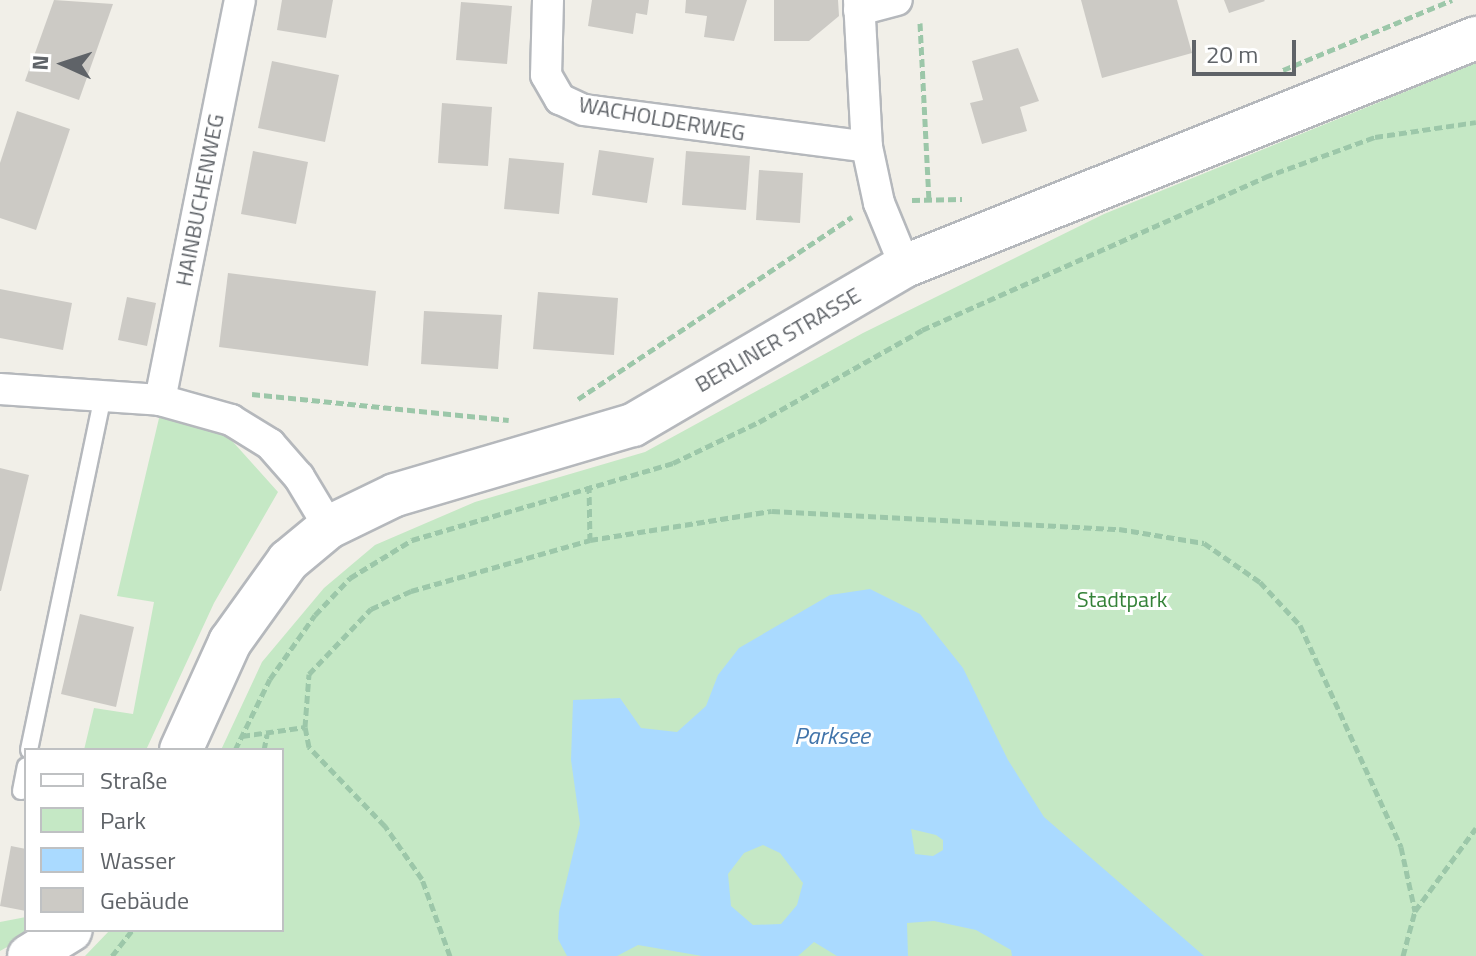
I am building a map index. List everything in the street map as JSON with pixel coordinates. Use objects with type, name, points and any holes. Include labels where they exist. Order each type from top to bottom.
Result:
[{"type":"main road","name":"BERLINER STRASSE","points":[[182,748],[230,642],[288,561],[329,527],[395,495],[633,425],[905,266],[1476,38]]},
{"type":"main road","points":[[29,956],[68,932]]},
{"type":"street","name":"HAINBUCHENWEG","points":[[160,400],[240,0]]},
{"type":"street","name":"WACHOLDERWEG","points":[[548,0],[546,75],[560,99],[584,110],[867,147]]},
{"type":"street","points":[[905,266],[879,203],[867,147],[859,5],[908,7]]},
{"type":"street","points":[[0,389],[160,400],[231,420],[270,444],[299,477],[329,527]]},
{"type":"lane","points":[[29,748],[103,395]]},
{"type":"lane","points":[[21,791],[24,776]]},
{"type":"path","points":[[1275,74],[1452,0]]},
{"type":"path","points":[[908,7],[929,198]]},
{"type":"path","points":[[236,748],[270,679],[315,615],[350,578],[412,540],[673,463],[759,422],[922,330],[1265,177],[1375,137],[1476,122]]},
{"type":"path","points":[[570,405],[852,218],[855,210],[879,203],[972,197]]},
{"type":"path","points":[[241,393],[489,421],[521,420]]},
{"type":"path","points":[[450,956],[422,879],[385,826],[309,747],[305,727],[309,674],[371,609],[411,591],[590,540],[772,511],[1133,531],[1204,543],[1260,582],[1300,625],[1401,847],[1415,911]]},
{"type":"path","points":[[241,737],[305,727]]},
{"type":"path","points":[[264,748],[267,734]]},
{"type":"path","points":[[1403,956],[1415,911],[1476,828]]},
{"type":"path","points":[[112,956],[130,932]]},
{"type":"green space","name":"Stadtpark","points":[[1476,63],[1476,956],[85,956],[108,932],[284,932],[284,748],[222,748],[262,662],[324,588],[375,545],[475,502],[645,452],[863,333],[1104,214]]},
{"type":"green space","points":[[160,414],[225,433],[278,492],[214,603],[147,748],[84,748],[94,708],[133,714],[154,602],[117,596]]},
{"type":"green space","points":[[24,917],[24,932],[33,932],[0,951],[0,922]]},
{"type":"water","name":"Parksee","points":[[870,589],[920,614],[963,668],[1008,760],[1044,817],[1204,956],[1012,956],[1011,950],[976,930],[934,921],[907,923],[908,956],[837,956],[814,942],[798,956],[702,956],[638,945],[617,956],[567,956],[558,939],[559,912],[580,824],[571,760],[573,700],[620,698],[641,728],[677,732],[706,706],[718,675],[739,648],[830,595]],"holes":[[[911,829],[936,835],[943,840],[943,850],[933,856],[915,854]],[[763,845],[780,853],[803,883],[797,905],[781,924],[753,925],[731,906],[728,874],[744,853]]]},
{"type":"building","points":[[54,0],[113,4],[79,100],[25,81]]},
{"type":"building","points":[[282,0],[333,0],[326,38],[277,30]]},
{"type":"building","points":[[592,0],[649,0],[647,15],[636,13],[633,34],[588,26]]},
{"type":"building","points":[[686,0],[747,0],[734,41],[704,37],[707,16],[685,13]]},
{"type":"building","points":[[774,0],[838,0],[839,16],[809,41],[774,41]]},
{"type":"building","points":[[1081,0],[1177,0],[1192,53],[1102,78]]},
{"type":"building","points":[[1224,0],[1264,0],[1265,1],[1229,13]]},
{"type":"building","points":[[461,2],[512,6],[507,64],[456,60]]},
{"type":"building","points":[[1018,48],[1039,101],[1020,107],[1027,131],[982,144],[970,103],[983,100],[972,61]]},
{"type":"building","points":[[272,61],[339,75],[325,142],[258,128]]},
{"type":"building","points":[[442,103],[492,107],[488,166],[438,163]]},
{"type":"building","points":[[17,111],[70,129],[36,230],[0,218],[0,163]]},
{"type":"building","points":[[599,150],[654,158],[647,203],[592,195]]},
{"type":"building","points":[[253,151],[308,162],[296,224],[241,214]]},
{"type":"building","points":[[686,151],[750,156],[746,210],[682,205]]},
{"type":"building","points":[[509,158],[564,163],[559,214],[504,209]]},
{"type":"building","points":[[759,170],[803,173],[800,223],[756,220]]},
{"type":"building","points":[[228,273],[376,291],[368,366],[219,347]]},
{"type":"building","points":[[0,289],[72,303],[63,350],[0,338]]},
{"type":"building","points":[[538,292],[618,298],[614,355],[533,349]]},
{"type":"building","points":[[127,297],[156,303],[147,346],[118,340]]},
{"type":"building","points":[[424,311],[502,315],[498,369],[421,364]]},
{"type":"building","points":[[0,468],[29,475],[1,591],[0,591]]},
{"type":"building","points":[[80,614],[134,627],[116,707],[61,694]]},
{"type":"building","points":[[11,846],[24,849],[24,911],[0,906]]}]
